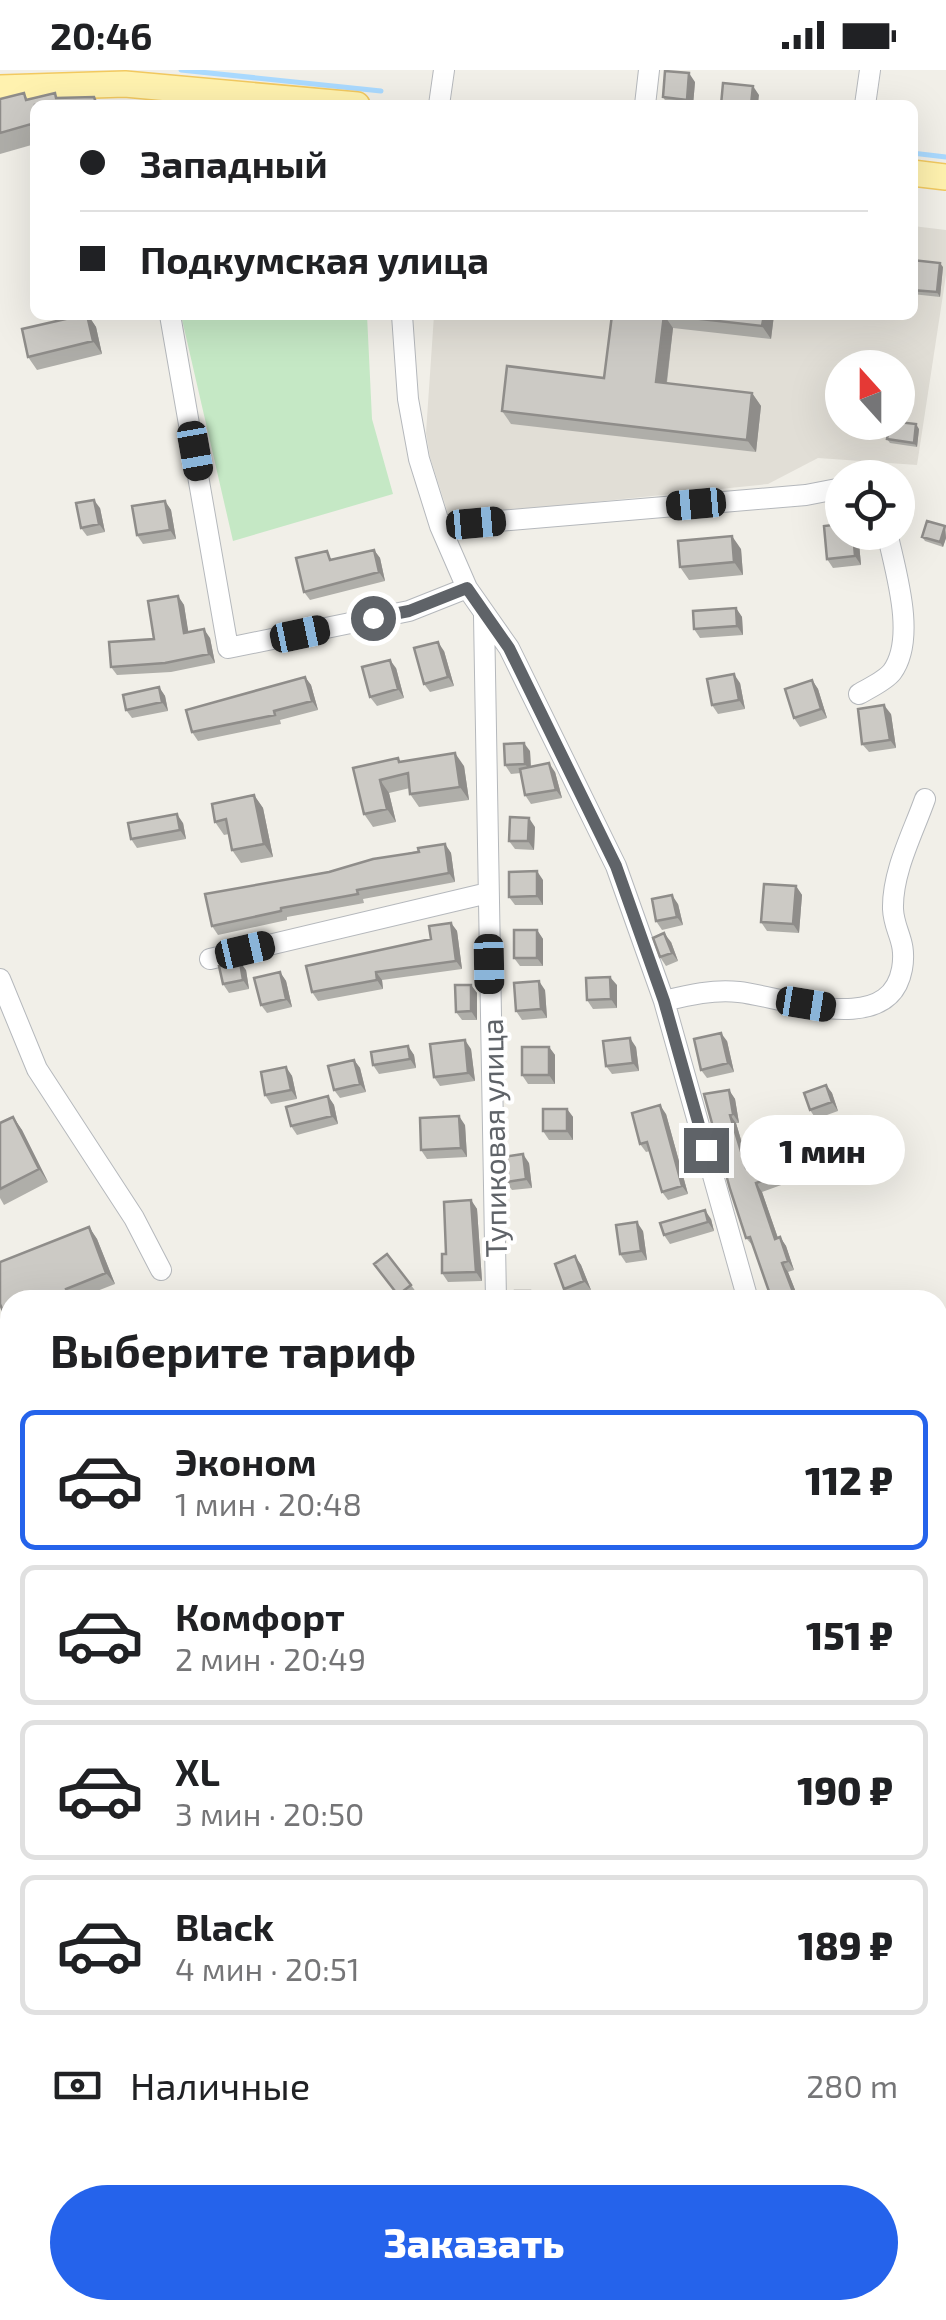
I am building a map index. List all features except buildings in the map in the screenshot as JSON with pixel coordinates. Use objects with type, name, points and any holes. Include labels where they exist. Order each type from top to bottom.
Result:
[{"type":"main road","points":[[0,88],[34,78],[125,77],[154,95],[256,100]]},
{"type":"main road","points":[[918,174],[946,178]]},
{"type":"street","points":[[440,100],[444,70]]},
{"type":"street","points":[[646,100],[650,70]]},
{"type":"street","points":[[866,100],[870,70]]},
{"type":"street","points":[[171,320],[228,648],[409,611],[467,588]]},
{"type":"street","points":[[402,320],[408,399],[419,460],[440,526],[467,588],[509,648],[616,866],[664,1001],[745,1290]]},
{"type":"street","points":[[440,526],[825,491]]},
{"type":"street","points":[[860,694],[892,674],[901,651],[904,616],[891,550]]},
{"type":"street","name":"Тупиковая улица","points":[[484,616],[496,1290]]},
{"type":"street","points":[[664,1001],[704,992],[739,992],[832,1008],[864,1009],[890,995],[901,974],[904,944],[893,911],[899,872],[926,799]]},
{"type":"street","points":[[210,958],[488,893]]},
{"type":"street","points":[[0,979],[37,1068],[134,1218],[161,1270]]},
{"type":"shaded area","points":[[918,227],[946,230],[946,275],[917,465],[915,460],[818,458],[768,484],[449,517],[426,433],[434,320],[918,320]]},
{"type":"green space","points":[[182,320],[367,320],[372,419],[393,494],[233,541]]},
{"type":"waterway","points":[[181,70],[381,91]]},
{"type":"waterway","points":[[918,154],[946,157]]},
{"type":"route","points":[[373,618],[409,611],[467,588],[509,648],[616,866],[664,1001],[706,1150]]}]
